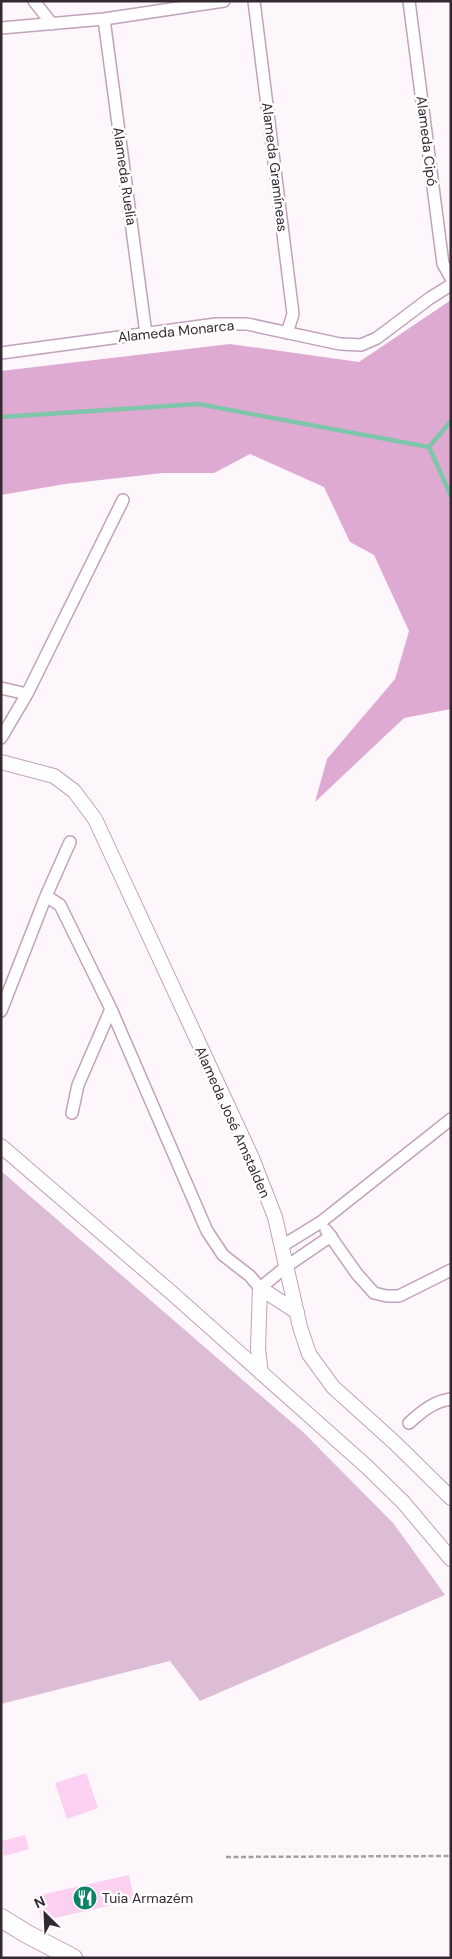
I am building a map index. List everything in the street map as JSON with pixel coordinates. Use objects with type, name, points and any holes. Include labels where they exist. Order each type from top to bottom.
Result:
[{"type":"main road","points":[[1,1918],[73,1958]]},
{"type":"street","points":[[34,1],[52,24]]},
{"type":"street","points":[[1,28],[104,19],[184,4],[224,1]]},
{"type":"street","name":"Alameda Gramíneas","points":[[254,1],[294,314],[286,333]]},
{"type":"street","name":"Alameda Cipó","points":[[409,1],[443,264],[451,278]]},
{"type":"street","name":"Alameda Ruelia","points":[[104,19],[146,334]]},
{"type":"street","name":"Alameda Monarca","points":[[1,352],[216,324],[247,324],[340,344],[361,345],[377,338],[451,285]]},
{"type":"street","points":[[1,738],[27,694],[124,500]]},
{"type":"street","points":[[1,688],[27,694]]},
{"type":"street","name":"Alameda José Amstalden","points":[[1,762],[54,776],[74,790],[94,819],[252,1158],[275,1217],[297,1312],[309,1354],[333,1387],[395,1443],[451,1498]]},
{"type":"street","points":[[1,1010],[46,896],[70,842]]},
{"type":"street","points":[[46,896],[60,905],[111,1009],[207,1231],[223,1255],[250,1276],[260,1288],[297,1312]]},
{"type":"street","points":[[72,1113],[78,1085],[111,1009]]},
{"type":"street","points":[[282,1246],[321,1222],[451,1119]]},
{"type":"street","points":[[1,1146],[173,1294],[366,1466],[403,1502],[451,1559]]},
{"type":"street","points":[[321,1222],[357,1274],[374,1293],[399,1296],[451,1270]]},
{"type":"street","points":[[261,1373],[258,1349],[260,1288],[287,1266],[331,1236]]},
{"type":"street","points":[[409,1423],[424,1410],[442,1400],[451,1400]]},
{"type":"path","points":[[226,1857],[451,1856]]},
{"type":"shaded area","points":[[451,300],[451,709],[404,718],[315,802],[327,759],[395,679],[409,631],[374,555],[350,542],[324,487],[250,454],[214,473],[163,473],[65,484],[1,495],[1,371],[230,344],[359,362]]},
{"type":"shaded area","points":[[1,1171],[303,1432],[394,1524],[445,1595],[200,1701],[170,1661],[1,1704]]},
{"type":"building","points":[[86,1773],[98,1808],[67,1819],[55,1783]]},
{"type":"building","points":[[25,1835],[29,1849],[4,1856],[1,1841]]},
{"type":"building","name":"Tuia Armazém","points":[[129,1875],[134,1900],[42,1921],[36,1896]]},
{"type":"waterway","points":[[1,417],[198,404],[429,447]]},
{"type":"waterway","points":[[451,421],[429,447],[451,496]]},
{"type":"place","name":"Tuia Armazém","points":[[85,1898]]}]
